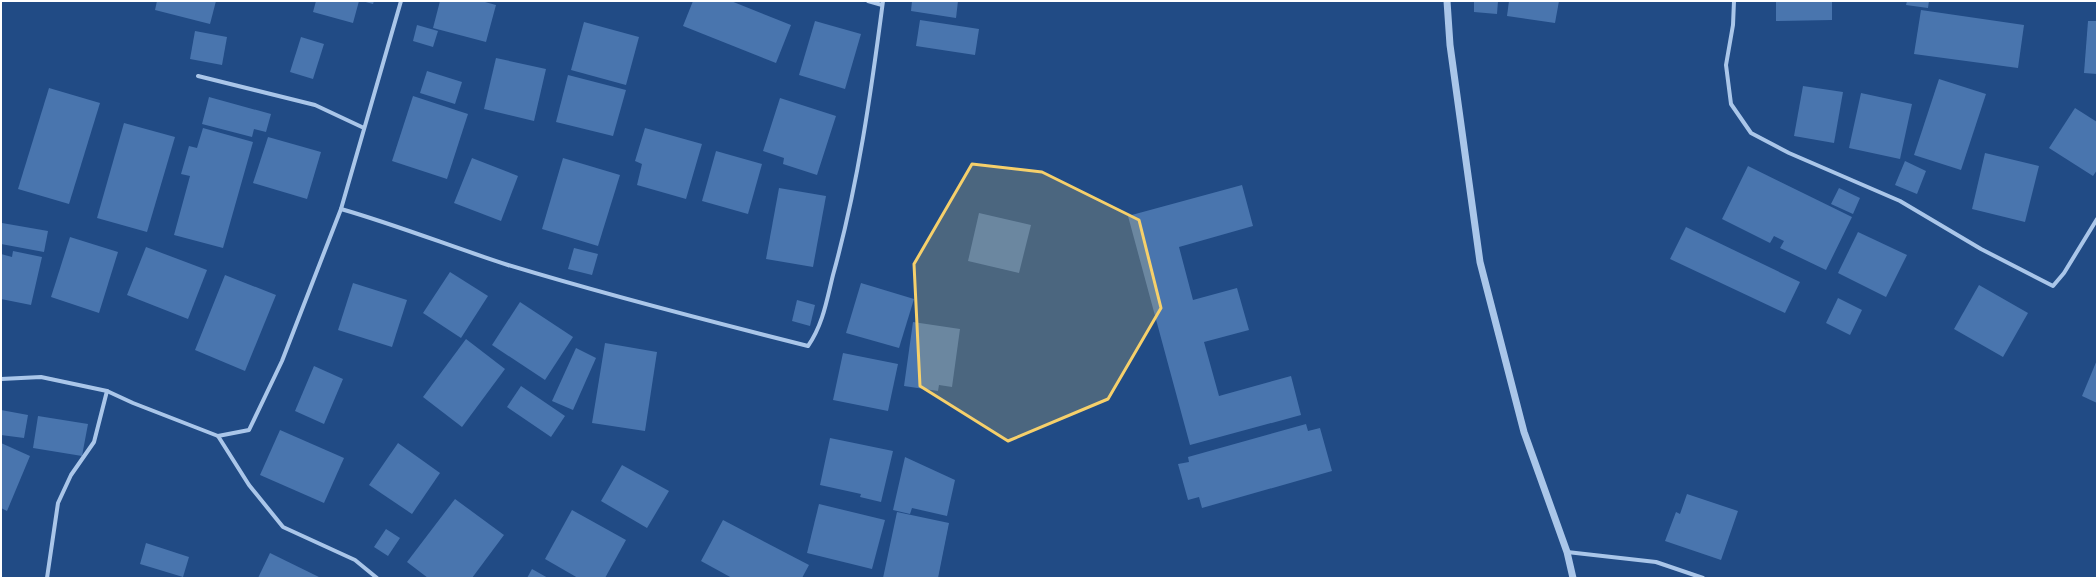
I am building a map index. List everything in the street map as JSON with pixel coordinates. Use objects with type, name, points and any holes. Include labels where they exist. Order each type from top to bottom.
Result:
[{"type":"street","points":[[1,379],[41,377],[107,391],[133,404],[218,436],[249,430],[282,361],[341,209],[401,1]]},
{"type":"street","points":[[341,209],[388,222],[514,266],[695,318],[808,346],[817,333],[839,254],[860,163],[882,3],[868,1]]},
{"type":"street","points":[[1446,1],[1450,44],[1480,262],[1524,432],[1567,552],[1573,578]]},
{"type":"street","points":[[1734,1],[1733,25],[1726,66],[1732,104],[1751,133],[1789,153],[1900,201],[1982,249],[2053,286],[2064,273],[2097,219]]},
{"type":"street","points":[[198,76],[315,105],[364,128]]},
{"type":"street","points":[[47,578],[58,503],[71,475],[94,442],[107,391]]},
{"type":"street","points":[[218,436],[249,485],[283,527],[355,560],[376,578]]},
{"type":"street","points":[[1567,552],[1656,562],[1703,578]]},
{"type":"highlighted area","points":[[972,164],[1042,172],[1139,220],[1161,308],[1108,399],[1008,441],[920,386],[914,264]]},
{"type":"building","points":[[157,1],[216,1],[210,24],[155,10]]},
{"type":"building","points":[[316,1],[359,1],[353,23],[313,12]]},
{"type":"building","points":[[362,1],[374,1],[373,4]]},
{"type":"building","points":[[440,1],[485,1],[496,5],[486,42],[433,28]]},
{"type":"building","points":[[693,1],[731,1],[791,25],[776,63],[683,26]]},
{"type":"building","points":[[912,1],[958,1],[956,18],[911,11]]},
{"type":"building","points":[[1474,1],[1498,1],[1497,14],[1474,12]]},
{"type":"building","points":[[1509,1],[1559,1],[1555,23],[1507,16]]},
{"type":"building","points":[[1776,1],[1832,1],[1832,20],[1776,21]]},
{"type":"building","points":[[1907,1],[1929,1],[1928,8],[1906,5]]},
{"type":"building","points":[[1921,10],[2024,25],[2018,68],[1914,54]]},
{"type":"building","points":[[920,20],[979,29],[975,55],[916,46]]},
{"type":"building","points":[[815,21],[861,34],[845,89],[799,75]]},
{"type":"building","points":[[2088,21],[2097,21],[2097,74],[2084,73]]},
{"type":"building","points":[[584,22],[639,37],[626,85],[571,70]]},
{"type":"building","points":[[417,25],[438,31],[433,47],[413,41]]},
{"type":"building","points":[[195,31],[227,37],[222,65],[190,59]]},
{"type":"building","points":[[301,37],[324,44],[313,79],[290,72]]},
{"type":"building","points":[[496,58],[546,69],[534,121],[484,109]]},
{"type":"building","points":[[427,71],[462,82],[455,104],[420,93]]},
{"type":"building","points":[[568,75],[626,90],[613,136],[556,122]]},
{"type":"building","points":[[1939,79],[1986,94],[1961,170],[1914,155]]},
{"type":"building","points":[[1803,86],[1843,92],[1834,143],[1794,136]]},
{"type":"building","points":[[49,88],[100,103],[69,204],[18,189]]},
{"type":"building","points":[[1861,93],[1912,104],[1900,159],[1849,148]]},
{"type":"building","points":[[413,96],[468,114],[447,179],[392,161]]},
{"type":"building","points":[[209,97],[271,114],[266,132],[254,129],[252,137],[202,124]]},
{"type":"building","points":[[780,98],[836,116],[817,175],[783,164],[784,158],[763,151]]},
{"type":"building","points":[[2075,108],[2097,122],[2097,170],[2093,176],[2049,148]]},
{"type":"building","points":[[124,123],[175,137],[147,232],[97,218]]},
{"type":"building","points":[[203,128],[253,142],[223,248],[174,235],[190,176],[181,174],[189,146],[197,148]]},
{"type":"building","points":[[645,128],[702,144],[686,199],[637,185],[642,164],[635,161]]},
{"type":"building","points":[[268,137],[321,152],[307,199],[253,183]]},
{"type":"building","points":[[716,151],[762,164],[748,214],[702,201]]},
{"type":"building","points":[[1985,153],[2039,166],[2025,222],[1972,209]]},
{"type":"building","points":[[472,158],[518,176],[501,221],[454,203]]},
{"type":"building","points":[[563,158],[620,175],[598,246],[542,229]]},
{"type":"building","points":[[1905,161],[1926,171],[1917,194],[1895,185]]},
{"type":"building","points":[[1748,166],[1852,217],[1826,270],[1780,248],[1784,241],[1774,236],[1770,243],[1722,219]]},
{"type":"building","points":[[1242,185],[1253,226],[1179,247],[1193,300],[1237,288],[1249,330],[1204,342],[1219,396],[1291,376],[1301,415],[1190,445],[1128,216]]},
{"type":"building","points":[[779,188],[826,196],[813,267],[766,259]]},
{"type":"building","points":[[1839,188],[1860,198],[1853,214],[1831,204]]},
{"type":"building","points":[[979,213],[1031,225],[1019,273],[968,261]]},
{"type":"building","points":[[2,223],[48,231],[44,252],[1,244]]},
{"type":"building","points":[[1686,227],[1800,282],[1785,313],[1670,259]]},
{"type":"building","points":[[1858,232],[1907,255],[1886,297],[1838,273]]},
{"type":"building","points":[[70,237],[118,252],[99,313],[51,297]]},
{"type":"building","points":[[146,247],[207,270],[188,319],[127,295]]},
{"type":"building","points":[[574,248],[598,254],[592,275],[568,269]]},
{"type":"building","points":[[13,251],[42,257],[31,305],[1,299],[1,254],[12,257]]},
{"type":"building","points":[[450,272],[488,296],[461,338],[423,313]]},
{"type":"building","points":[[225,275],[276,295],[245,371],[195,350]]},
{"type":"building","points":[[353,283],[407,300],[392,347],[338,330]]},
{"type":"building","points":[[861,283],[914,299],[899,348],[846,333]]},
{"type":"building","points":[[1979,285],[2028,313],[2003,357],[1954,329]]},
{"type":"building","points":[[1838,298],[1862,310],[1850,335],[1826,323]]},
{"type":"building","points":[[797,300],[815,305],[810,326],[792,321]]},
{"type":"building","points":[[520,302],[573,337],[545,380],[492,345]]},
{"type":"building","points":[[913,322],[960,329],[952,387],[939,385],[938,391],[904,386]]},
{"type":"building","points":[[466,339],[505,369],[462,427],[423,397]]},
{"type":"building","points":[[605,343],[657,352],[645,431],[592,423]]},
{"type":"building","points":[[576,348],[596,358],[573,410],[552,401]]},
{"type":"building","points":[[843,353],[898,364],[888,411],[833,400]]},
{"type":"building","points":[[2097,360],[2097,403],[2082,396]]},
{"type":"building","points":[[314,366],[343,379],[324,424],[295,411]]},
{"type":"building","points":[[521,386],[565,416],[551,437],[507,407]]},
{"type":"building","points":[[1,410],[28,415],[24,438],[1,435]]},
{"type":"building","points":[[38,416],[88,424],[82,456],[33,448]]},
{"type":"building","points":[[1306,424],[1308,431],[1320,428],[1332,471],[1202,508],[1199,497],[1188,500],[1178,464],[1189,462],[1188,457]]},
{"type":"building","points":[[280,430],[344,458],[324,503],[260,475]]},
{"type":"building","points":[[830,438],[893,451],[881,502],[860,497],[861,494],[820,485]]},
{"type":"building","points":[[1,443],[30,456],[7,511],[1,508]]},
{"type":"building","points":[[398,443],[440,473],[412,514],[369,485]]},
{"type":"building","points":[[905,457],[955,480],[947,516],[912,508],[910,514],[893,510]]},
{"type":"building","points":[[622,465],[669,491],[647,528],[601,501]]},
{"type":"building","points":[[1687,494],[1738,511],[1721,560],[1665,541],[1676,512],[1680,514]]},
{"type":"building","points":[[455,499],[504,535],[472,578],[428,578],[407,562]]},
{"type":"building","points":[[819,504],[885,520],[872,569],[807,553]]},
{"type":"building","points":[[572,510],[626,540],[605,578],[578,578],[545,559]]},
{"type":"building","points":[[897,512],[949,523],[938,578],[883,578]]},
{"type":"building","points":[[723,520],[809,565],[802,578],[732,578],[701,561]]},
{"type":"building","points":[[386,529],[400,538],[388,556],[374,547]]},
{"type":"building","points":[[146,543],[189,557],[183,577],[140,564]]},
{"type":"building","points":[[270,553],[321,578],[258,578]]},
{"type":"building","points":[[532,569],[548,578],[527,578]]}]
